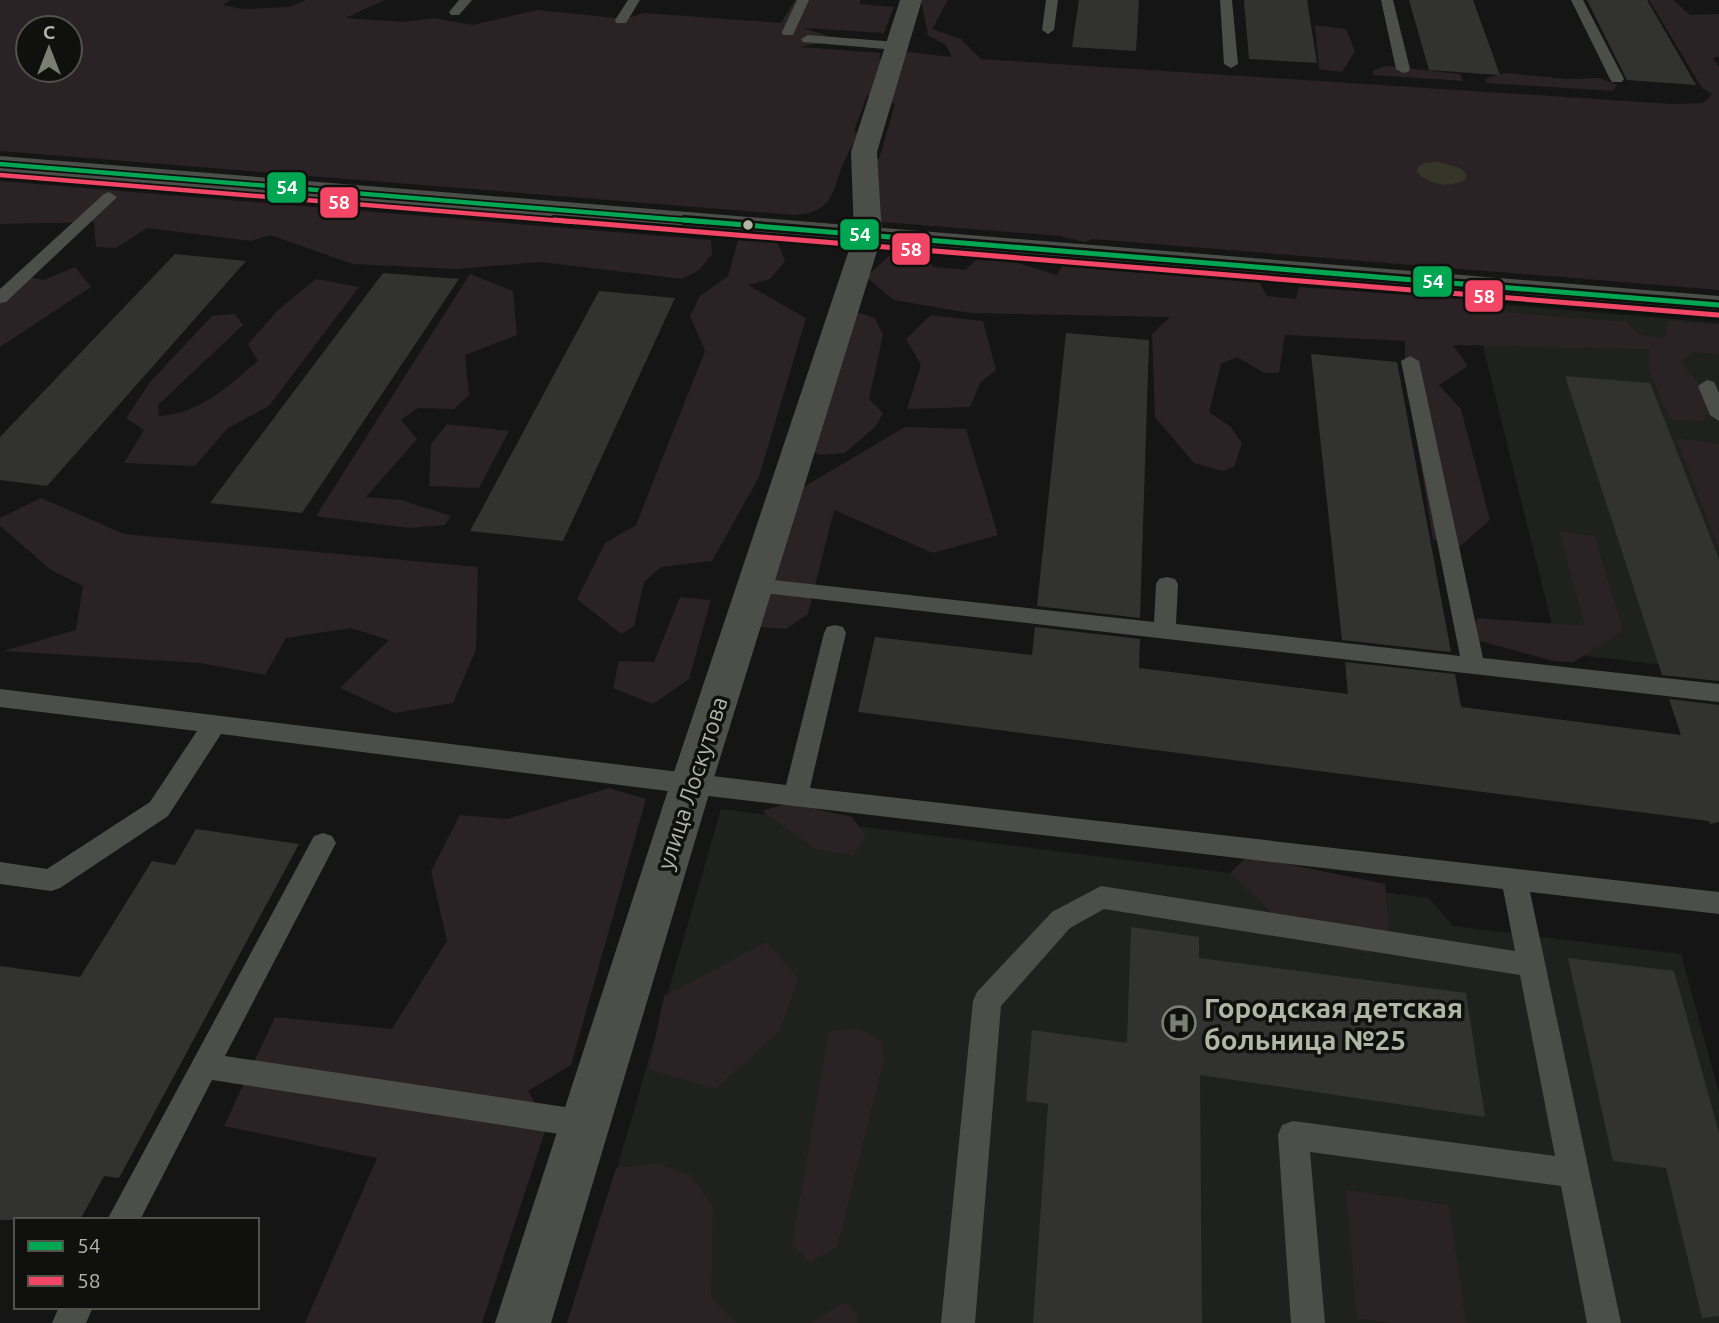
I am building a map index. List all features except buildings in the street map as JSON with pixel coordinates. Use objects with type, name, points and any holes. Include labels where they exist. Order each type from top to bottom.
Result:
[{"type":"street","name":"улица Лоскутова","points":[[523,1323],[691,784],[868,235],[864,152],[911,0]]},
{"type":"street","points":[[0,164],[1719,305]]},
{"type":"lane","points":[[455,12],[466,0]]},
{"type":"lane","points":[[621,20],[634,0]]},
{"type":"lane","points":[[788,32],[803,0]]},
{"type":"lane","points":[[1048,30],[1052,0]]},
{"type":"lane","points":[[1226,0],[1231,64]]},
{"type":"lane","points":[[1387,0],[1403,69]]},
{"type":"lane","points":[[1577,0],[1617,79]]},
{"type":"lane","points":[[808,39],[897,46]]},
{"type":"lane","points":[[0,298],[109,197]]},
{"type":"lane","points":[[1410,361],[1473,666]]},
{"type":"lane","points":[[1707,386],[1719,415]]},
{"type":"lane","points":[[755,584],[1719,693]]},
{"type":"lane","points":[[1164,631],[1167,584]]},
{"type":"lane","points":[[796,795],[835,633]]},
{"type":"lane","points":[[0,698],[691,784],[1719,903]]},
{"type":"lane","points":[[0,873],[51,880],[159,809],[215,724]]},
{"type":"lane","points":[[124,1218],[323,843]]},
{"type":"lane","points":[[1514,878],[1604,1323]]},
{"type":"lane","points":[[958,1323],[987,1001],[1060,920],[1101,897],[1530,965]]},
{"type":"lane","points":[[205,1066],[585,1124]]},
{"type":"lane","points":[[1308,1323],[1293,1135],[1573,1173]]},
{"type":"shaded area","points":[[0,0],[230,0],[223,5],[242,9],[289,7],[306,0],[385,0],[345,18],[406,22],[433,18],[473,25],[537,10],[624,19],[644,13],[781,23],[795,0],[860,0],[860,4],[894,7],[884,33],[804,28],[828,36],[820,43],[799,47],[881,53],[879,59],[882,60],[908,52],[952,57],[946,45],[928,35],[921,0],[948,0],[932,29],[961,39],[981,59],[1672,104],[1703,103],[1712,94],[1702,88],[1649,0],[1673,0],[1690,15],[1719,14],[1719,57],[1713,58],[1719,67],[1719,290],[1093,239],[1084,242],[1060,236],[882,222],[871,219],[876,159],[879,159],[895,104],[867,95],[854,131],[859,134],[829,200],[817,210],[795,215],[0,151]]},
{"type":"shaded area","points":[[1315,25],[1346,29],[1355,51],[1342,72],[1319,69]]},
{"type":"shaded area","points":[[1386,66],[1460,74],[1463,81],[1373,75],[1374,70]]},
{"type":"shaded area","points":[[1505,73],[1566,79],[1600,78],[1617,85],[1613,91],[1487,83],[1485,79]]},
{"type":"shaded area","points":[[1439,162],[1460,168],[1466,174],[1466,179],[1453,184],[1440,184],[1427,180],[1417,172],[1418,167],[1424,163]]},
{"type":"shaded area","points":[[0,181],[711,240],[712,254],[699,270],[682,279],[541,262],[456,269],[353,264],[270,235],[251,241],[147,228],[116,248],[96,247],[94,222],[0,224]]},
{"type":"shaded area","points":[[738,240],[778,243],[785,261],[770,279],[748,285],[806,318],[759,477],[712,561],[661,567],[644,582],[634,626],[621,634],[577,599],[605,543],[636,525],[705,351],[690,316],[700,296],[728,276]]},
{"type":"shaded area","points":[[903,254],[927,257],[933,267],[965,270],[976,260],[1011,261],[1057,275],[1062,266],[1260,283],[1267,296],[1296,299],[1299,287],[1487,301],[1490,311],[1626,322],[1637,334],[1664,339],[1669,321],[1719,325],[1719,354],[1693,352],[1680,362],[1714,401],[1703,421],[1670,419],[1649,371],[1650,349],[1453,345],[1468,366],[1439,385],[1461,409],[1490,520],[1458,548],[1433,539],[1405,368],[1405,341],[1285,335],[1279,373],[1264,373],[1237,357],[1221,364],[1209,412],[1231,427],[1242,443],[1234,467],[1223,471],[1194,463],[1155,417],[1152,334],[1170,317],[969,313],[894,300],[866,277],[889,256]]},
{"type":"shaded area","points":[[75,267],[91,287],[0,347],[0,290],[17,275],[44,280]]},
{"type":"shaded area","points":[[470,274],[513,291],[517,335],[465,355],[469,395],[454,409],[418,408],[401,420],[417,439],[366,497],[401,500],[451,516],[445,525],[409,528],[316,516]]},
{"type":"shaded area","points":[[316,279],[359,287],[269,406],[228,428],[195,466],[124,463],[144,430],[126,418],[151,381],[212,316],[235,314],[243,325],[158,405],[159,416],[188,410],[201,404],[225,389],[258,361],[248,344],[278,310]]},
{"type":"shaded area","points":[[1472,302],[1719,323],[1719,671],[1559,653]]},
{"type":"shaded area","points":[[857,312],[875,318],[883,335],[869,399],[883,413],[876,426],[845,453],[819,455],[805,445]]},
{"type":"shaded area","points":[[931,315],[983,321],[996,370],[980,383],[970,407],[907,409],[921,365],[906,339]]},
{"type":"shaded area","points":[[447,424],[509,431],[479,488],[429,486],[431,444]]},
{"type":"shaded area","points":[[905,427],[966,429],[998,535],[933,553],[834,510],[808,614],[786,629],[759,627],[790,495]]},
{"type":"shaded area","points":[[1676,438],[1719,444],[1719,549]]},
{"type":"shaded area","points":[[41,498],[124,534],[478,567],[476,650],[453,703],[395,713],[340,688],[389,640],[351,628],[286,638],[265,675],[200,663],[3,651],[76,630],[83,586],[51,570],[0,526],[0,518]]},
{"type":"shaded area","points":[[1559,531],[1595,536],[1623,631],[1573,662],[1553,661],[1469,638],[1477,618],[1585,626]]},
{"type":"shaded area","points":[[680,597],[711,600],[689,679],[653,704],[613,688],[619,661],[654,662]]},
{"type":"shaded area","points":[[609,788],[646,799],[571,1065],[528,1091],[547,1125],[482,1323],[305,1323],[377,1158],[224,1126],[275,1017],[392,1029],[447,941],[431,871],[460,815],[507,819]]},
{"type":"shaded area","points":[[788,803],[852,817],[866,836],[854,855],[817,850],[762,811]]},
{"type":"shaded area","name":"Городская детская больница №25","points":[[721,809],[1429,898],[1453,926],[1681,954],[1719,1093],[1719,1323],[588,1323],[574,1318]]},
{"type":"shaded area","points":[[1248,856],[1385,884],[1389,933],[1369,954],[1292,932],[1230,873]]},
{"type":"shaded area","points":[[767,942],[798,978],[780,1031],[715,1089],[649,1069],[664,996]]},
{"type":"shaded area","points":[[860,1029],[881,1041],[884,1058],[837,1247],[810,1262],[792,1244],[829,1031]]},
{"type":"shaded area","points":[[659,1164],[690,1175],[713,1207],[711,1297],[737,1323],[567,1323],[616,1168]]},
{"type":"shaded area","points":[[1346,1190],[1449,1205],[1466,1323],[1393,1323],[1357,1318]]},
{"type":"shaded area","points":[[844,1302],[857,1313],[857,1323],[811,1323]]},
{"type":"transit line","name":"54","points":[[0,164],[1719,305]]},
{"type":"transit line","name":"58","points":[[0,175],[1718,315]]},
{"type":"place","name":"Городская детская больница №25","points":[[1179,1023]]}]
